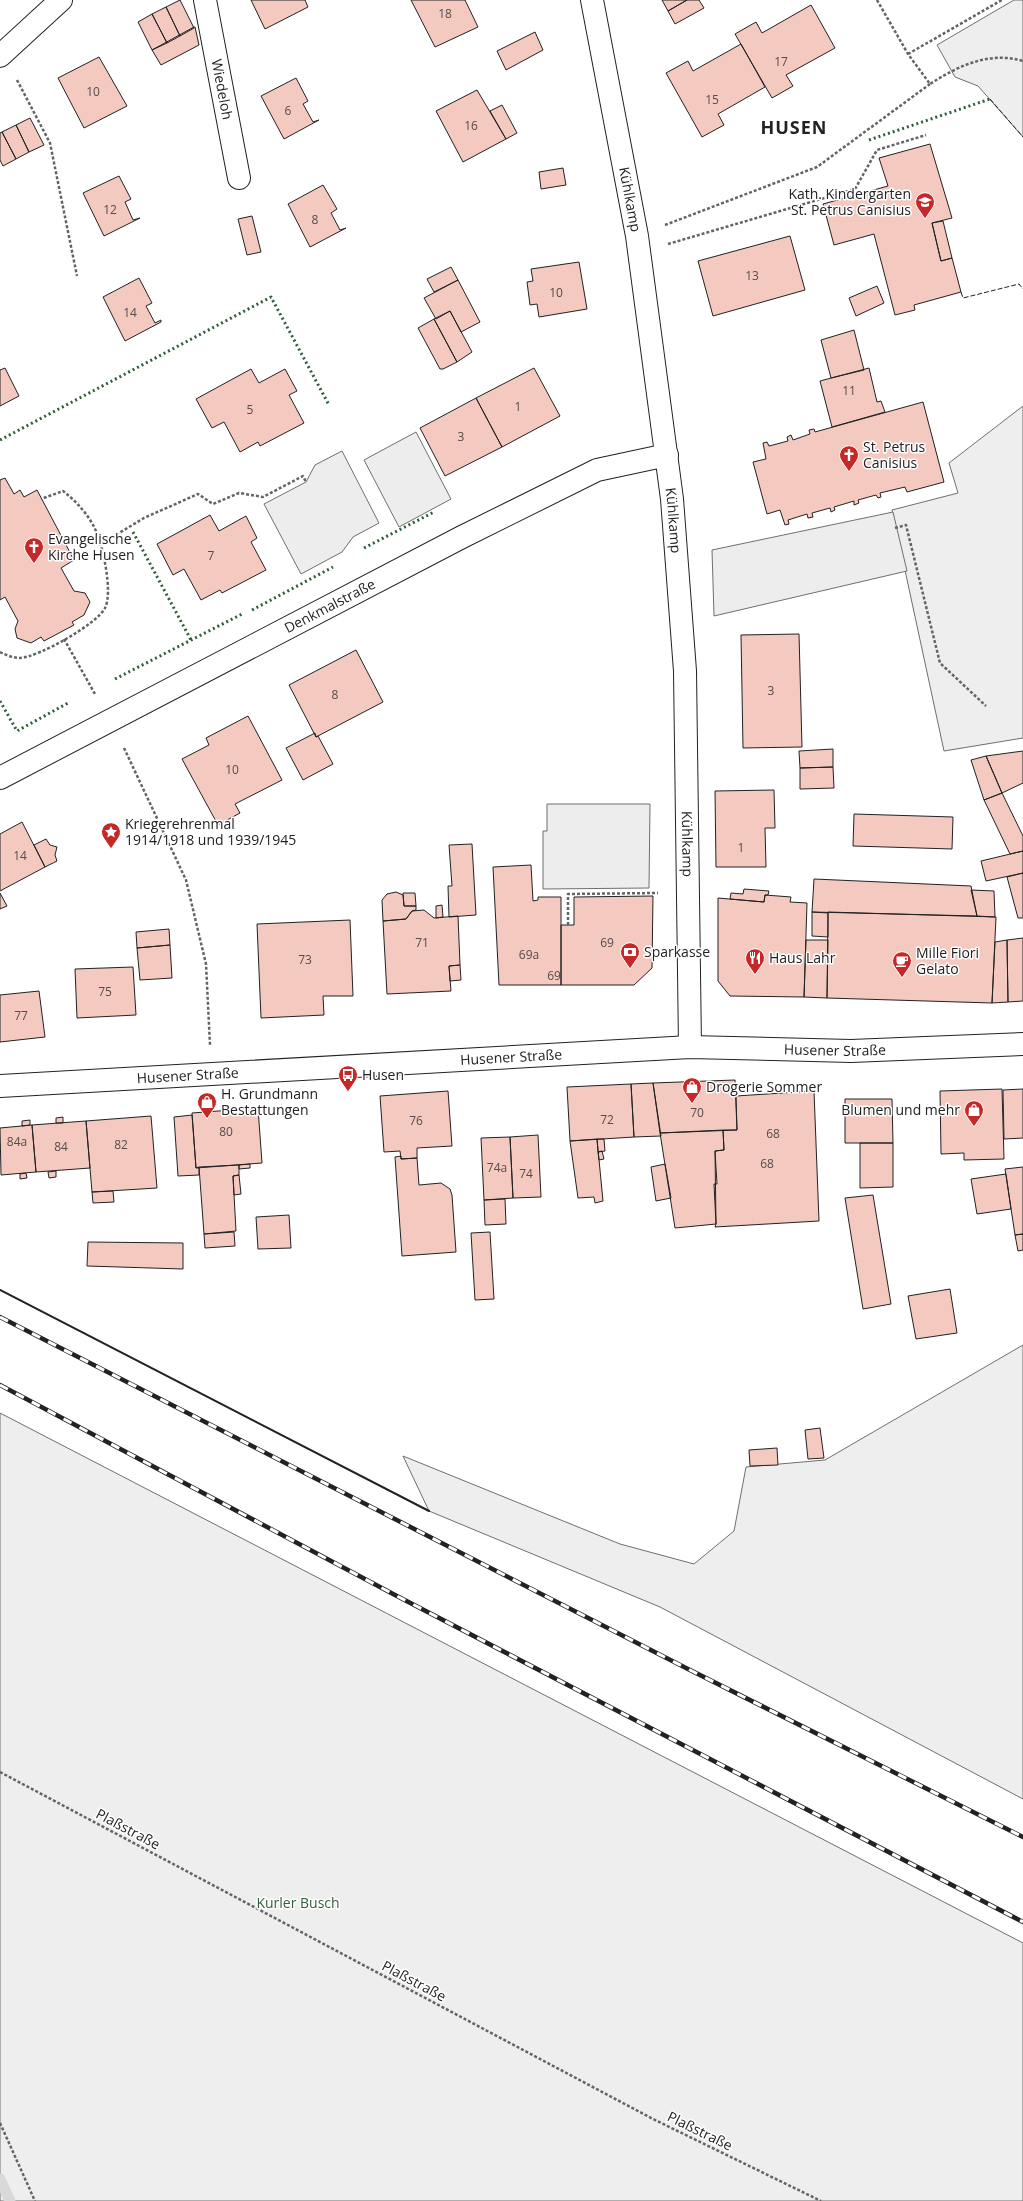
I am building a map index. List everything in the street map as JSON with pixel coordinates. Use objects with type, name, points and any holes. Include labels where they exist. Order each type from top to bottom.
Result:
[{"type":"street","points":[[2,55],[61,0]]},
{"type":"street","name":"Wiedeloh","points":[[204,0],[239,178]]},
{"type":"street","name":"Kühlkamp","points":[[592,0],[638,244],[668,455],[685,670],[690,1047]]},
{"type":"street","name":"Denkmalstraße","points":[[0,778],[462,537],[597,470],[668,455]]},
{"type":"street","name":"Husener Straße","points":[[0,1086],[690,1047],[851,1051],[1023,1044]]},
{"type":"path","points":[[877,0],[908,54],[930,84]]},
{"type":"path","points":[[908,54],[1002,0]]},
{"type":"path","points":[[2,55],[50,143],[77,276]]},
{"type":"path","points":[[638,244],[817,167],[930,84],[951,71],[982,58],[1012,58],[1023,61]]},
{"type":"path","points":[[638,244],[856,189],[877,150],[926,135]]},
{"type":"path","points":[[99,545],[144,518],[198,494],[213,504],[239,493],[263,497],[303,476],[306,482]]},
{"type":"path","points":[[0,652],[10,657],[20,658],[36,654],[94,622],[100,617],[106,607],[109,580],[96,531],[76,501],[63,491],[41,499]]},
{"type":"path","points":[[895,528],[906,525],[940,663],[986,706]]},
{"type":"path","points":[[64,639],[110,721],[150,801],[186,880],[206,964],[212,1074]]},
{"type":"path","points":[[568,925],[568,894],[658,893]]},
{"type":"path","name":"Plaßstraße","points":[[0,1772],[653,2119],[821,2201]]},
{"type":"path","points":[[0,2123],[35,2201]]},
{"type":"green space","points":[[1014,0],[1023,0],[1023,137],[978,86],[955,77],[937,45]]},
{"type":"green space","points":[[1023,406],[1023,738],[944,751],[892,510],[958,493],[949,463]]},
{"type":"green space","points":[[1023,1345],[1023,1799],[660,1607],[429,1511],[403,1456],[620,1544],[694,1564],[734,1531],[746,1467],[825,1460]]},
{"type":"green space","name":"Kurler Busch","points":[[0,1413],[1023,1943],[1023,2201],[0,2201]]},
{"type":"shaded area","points":[[416,432],[451,499],[399,527],[364,460]]},
{"type":"shaded area","points":[[342,451],[379,523],[353,537],[342,552],[301,574],[264,504],[306,482],[315,465]]},
{"type":"shaded area","points":[[893,512],[907,571],[714,616],[712,550]]},
{"type":"shaded area","points":[[547,804],[650,804],[649,888],[543,889],[543,831],[547,831]]},
{"type":"building","points":[[180,0],[194,28],[180,36],[166,7]]},
{"type":"building","points":[[251,0],[305,0],[308,7],[265,29]]},
{"type":"building","points":[[411,0],[465,0],[478,27],[435,47]]},
{"type":"building","points":[[662,0],[687,0],[668,11]]},
{"type":"building","points":[[687,0],[699,0],[704,8],[675,24],[668,11]]},
{"type":"building","points":[[811,5],[835,48],[786,75],[793,86],[772,98],[735,34],[756,22],[762,33]]},
{"type":"building","points":[[166,7],[180,36],[167,43],[152,14]]},
{"type":"building","points":[[152,14],[167,43],[152,50],[138,22]]},
{"type":"building","points":[[194,27],[199,45],[161,65],[152,50]]},
{"type":"building","points":[[535,32],[543,50],[506,70],[497,51]]},
{"type":"building","points":[[741,44],[765,87],[718,114],[724,125],[702,137],[666,73],[688,61],[693,71]]},
{"type":"building","points":[[99,57],[127,106],[84,128],[58,78]]},
{"type":"building","points":[[296,78],[308,101],[303,104],[313,122],[319,120],[284,139],[261,96]]},
{"type":"building","points":[[477,90],[506,139],[463,162],[436,111]]},
{"type":"building","points":[[502,105],[517,133],[506,139],[490,111]]},
{"type":"building","points":[[30,118],[44,145],[29,152],[16,125]]},
{"type":"building","points":[[16,125],[29,152],[16,159],[2,132]]},
{"type":"building","points":[[2,132],[16,159],[3,166],[0,160],[0,133]]},
{"type":"building","points":[[930,144],[952,218],[932,223],[941,261],[952,258],[961,292],[914,305],[915,310],[895,315],[874,234],[834,245],[823,204],[888,186],[879,158]]},
{"type":"building","points":[[563,168],[566,185],[541,189],[539,172]]},
{"type":"building","points":[[119,176],[131,199],[125,202],[133,220],[140,218],[104,236],[83,193]]},
{"type":"building","points":[[323,185],[337,209],[331,213],[340,230],[346,228],[310,247],[288,204]]},
{"type":"building","points":[[252,216],[261,252],[247,255],[238,219]]},
{"type":"building","points":[[943,221],[952,258],[941,261],[932,223]]},
{"type":"building","points":[[790,236],[805,290],[713,316],[698,261]]},
{"type":"building","points":[[579,262],[587,309],[539,317],[537,304],[530,305],[527,282],[533,281],[531,269]]},
{"type":"building","points":[[451,267],[458,280],[434,292],[427,279]]},
{"type":"building","points":[[139,278],[152,303],[146,306],[155,323],[161,320],[161,322],[125,341],[103,297]]},
{"type":"building","points":[[458,280],[480,322],[461,332],[450,311],[436,319],[424,298]]},
{"type":"building","points":[[877,286],[884,303],[856,316],[849,298]]},
{"type":"building","points":[[450,311],[472,352],[457,362],[434,319]]},
{"type":"building","points":[[434,319],[457,362],[443,369],[440,369],[418,328]]},
{"type":"building","points":[[854,330],[864,370],[831,378],[821,340]]},
{"type":"building","points":[[5,368],[19,396],[0,406],[0,370]]},
{"type":"building","points":[[534,368],[560,416],[502,447],[476,398]]},
{"type":"building","points":[[869,368],[877,402],[881,401],[885,412],[832,427],[820,381]]},
{"type":"building","points":[[251,369],[259,383],[285,369],[297,391],[289,395],[304,423],[260,446],[258,442],[240,452],[224,422],[212,428],[196,399]]},
{"type":"building","points":[[476,398],[502,447],[445,476],[420,428]]},
{"type":"building","name":"St. Petrus Canisius","points":[[923,402],[944,482],[907,492],[905,487],[880,493],[881,497],[878,498],[876,495],[858,500],[859,503],[854,505],[854,501],[834,507],[835,510],[831,512],[830,508],[812,513],[813,517],[808,518],[807,514],[788,520],[789,524],[785,525],[780,510],[767,514],[753,462],[766,459],[763,443],[767,442],[769,446],[788,441],[787,437],[791,435],[793,440],[810,434],[809,430],[814,429],[815,432]]},
{"type":"building","name":"Evangelische Kirche Husen","points":[[5,478],[14,494],[20,490],[24,497],[37,490],[74,560],[61,568],[74,591],[85,593],[90,602],[84,615],[72,622],[74,625],[44,641],[41,637],[31,643],[17,638],[15,629],[18,621],[5,597],[0,600],[0,480]]},
{"type":"building","points":[[210,515],[219,531],[246,516],[257,538],[251,542],[266,570],[222,593],[220,590],[201,600],[184,569],[173,575],[157,544]]},
{"type":"building","points":[[799,634],[802,747],[743,748],[741,635]]},
{"type":"building","points":[[356,650],[383,702],[316,737],[289,685]]},
{"type":"building","points":[[248,716],[282,780],[235,804],[240,813],[218,825],[182,759],[209,745],[206,738]]},
{"type":"building","points":[[315,733],[333,764],[303,780],[286,748]]},
{"type":"building","points":[[833,749],[833,767],[800,768],[799,751]]},
{"type":"building","points":[[1023,751],[1023,783],[1002,793],[986,756]]},
{"type":"building","points":[[986,756],[1002,793],[984,800],[971,760]]},
{"type":"building","points":[[833,767],[834,788],[800,789],[800,768]]},
{"type":"building","points":[[774,790],[775,828],[765,828],[766,867],[716,867],[715,791]]},
{"type":"building","points":[[1002,793],[1023,836],[1023,851],[1010,854],[984,800]]},
{"type":"building","points":[[854,814],[953,817],[952,849],[853,846]]},
{"type":"building","points":[[22,822],[45,867],[0,891],[0,834]]},
{"type":"building","points":[[46,839],[50,845],[57,847],[55,855],[57,861],[45,867],[34,845]]},
{"type":"building","points":[[472,844],[476,915],[449,917],[448,886],[452,886],[449,845]]},
{"type":"building","points":[[1023,851],[1023,873],[986,881],[981,861]]},
{"type":"building","points":[[531,865],[533,901],[538,900],[538,897],[561,897],[561,985],[499,985],[493,867]]},
{"type":"building","points":[[1023,873],[1023,918],[1018,918],[1007,877]]},
{"type":"building","points":[[814,879],[971,886],[977,916],[812,912]]},
{"type":"building","points":[[744,889],[769,891],[768,895],[765,895],[764,902],[730,899],[731,893],[743,894]]},
{"type":"building","points":[[971,890],[994,891],[995,917],[977,916]]},
{"type":"building","points":[[396,892],[403,895],[404,906],[416,906],[416,910],[412,911],[406,919],[383,921],[382,900],[387,894]]},
{"type":"building","points":[[0,893],[7,906],[0,909]]},
{"type":"building","points":[[403,893],[415,893],[416,906],[404,906]]},
{"type":"building","points":[[765,895],[791,897],[790,902],[807,903],[804,997],[730,996],[718,981],[718,898],[764,902]]},
{"type":"building","points":[[653,896],[652,968],[634,985],[561,985],[561,925],[574,925],[574,897]]},
{"type":"building","points":[[442,905],[443,917],[436,918],[436,906]]},
{"type":"building","points":[[424,910],[434,918],[458,916],[460,965],[449,966],[451,991],[387,994],[383,921],[406,919],[412,911]]},
{"type":"building","points":[[812,912],[828,913],[828,937],[812,936]]},
{"type":"building","points":[[828,912],[996,917],[992,1003],[827,998]]},
{"type":"building","points":[[350,920],[353,996],[323,996],[324,1015],[261,1018],[257,924]]},
{"type":"building","points":[[169,929],[170,945],[137,948],[136,932]]},
{"type":"building","points":[[1023,938],[1023,1001],[1008,1002],[1007,940]]},
{"type":"building","points":[[806,940],[828,940],[827,998],[804,997]]},
{"type":"building","points":[[1007,940],[1008,1002],[992,1003],[995,942]]},
{"type":"building","points":[[170,945],[172,978],[140,980],[137,948]]},
{"type":"building","points":[[460,965],[461,980],[450,981],[449,966]]},
{"type":"building","points":[[133,967],[136,1015],[77,1018],[75,969]]},
{"type":"building","points":[[39,991],[45,1037],[0,1042],[0,995]]},
{"type":"building","points":[[735,1080],[737,1130],[660,1133],[653,1083]]},
{"type":"building","points":[[653,1083],[661,1136],[634,1137],[631,1084]]},
{"type":"building","points":[[631,1084],[634,1137],[570,1141],[567,1087]]},
{"type":"building","points":[[1002,1089],[1004,1159],[964,1160],[964,1153],[941,1154],[940,1091]]},
{"type":"building","points":[[1023,1089],[1023,1138],[1004,1139],[1003,1090]]},
{"type":"building","points":[[448,1091],[452,1146],[417,1148],[417,1158],[401,1159],[400,1151],[384,1152],[380,1096]]},
{"type":"building","points":[[814,1091],[819,1221],[715,1227],[714,1184],[717,1184],[715,1151],[724,1150],[723,1130],[737,1130],[736,1096]]},
{"type":"building","points":[[845,1099],[892,1099],[893,1143],[845,1143]]},
{"type":"building","points":[[258,1108],[262,1163],[196,1168],[192,1113]]},
{"type":"building","points":[[192,1115],[196,1168],[199,1167],[199,1175],[178,1176],[174,1117]]},
{"type":"building","points":[[151,1116],[157,1188],[92,1192],[86,1121]]},
{"type":"building","points":[[63,1117],[63,1123],[56,1123],[56,1118]]},
{"type":"building","points":[[30,1120],[30,1125],[22,1126],[22,1121]]},
{"type":"building","points":[[86,1121],[90,1168],[36,1172],[32,1125]]},
{"type":"building","points":[[32,1125],[36,1172],[1,1175],[0,1128]]},
{"type":"building","points":[[723,1130],[724,1150],[715,1151],[716,1224],[675,1228],[660,1133]]},
{"type":"building","points":[[538,1135],[541,1197],[513,1198],[510,1137]]},
{"type":"building","points":[[510,1137],[513,1198],[484,1200],[481,1138]]},
{"type":"building","points":[[597,1139],[604,1139],[605,1151],[598,1152]]},
{"type":"building","points":[[597,1139],[603,1201],[595,1203],[594,1197],[578,1198],[570,1141]]},
{"type":"building","points":[[860,1143],[893,1143],[893,1187],[860,1188]]},
{"type":"building","points":[[602,1151],[604,1159],[599,1160],[598,1152]]},
{"type":"building","points":[[401,1156],[401,1159],[417,1158],[419,1185],[441,1183],[450,1189],[452,1195],[456,1252],[402,1256],[395,1157]]},
{"type":"building","points":[[250,1164],[250,1168],[239,1169],[239,1165]]},
{"type":"building","points":[[665,1164],[671,1198],[656,1201],[651,1167]]},
{"type":"building","points":[[239,1165],[239,1175],[233,1176],[236,1231],[204,1234],[199,1167]]},
{"type":"building","points":[[1023,1167],[1023,1234],[1015,1235],[1005,1169]]},
{"type":"building","points":[[56,1171],[56,1177],[49,1178],[48,1172]]},
{"type":"building","points":[[26,1173],[27,1178],[20,1179],[20,1174]]},
{"type":"building","points":[[1006,1174],[1011,1209],[977,1214],[971,1179]]},
{"type":"building","points":[[239,1175],[241,1194],[234,1195],[233,1176]]},
{"type":"building","points":[[113,1191],[114,1202],[93,1203],[92,1192]]},
{"type":"building","points":[[873,1195],[891,1304],[863,1309],[845,1198]]},
{"type":"building","points":[[505,1199],[506,1224],[485,1225],[484,1200]]},
{"type":"building","points":[[289,1215],[291,1248],[258,1249],[256,1217]]},
{"type":"building","points":[[234,1232],[235,1246],[205,1248],[204,1234]]},
{"type":"building","points":[[490,1232],[494,1299],[475,1300],[471,1233]]},
{"type":"building","points":[[1023,1234],[1023,1250],[1018,1251],[1015,1235]]},
{"type":"building","points":[[88,1242],[183,1243],[183,1269],[87,1266]]},
{"type":"building","points":[[950,1289],[957,1333],[916,1339],[908,1296]]},
{"type":"building","points":[[820,1428],[824,1458],[808,1459],[805,1430]]},
{"type":"building","points":[[777,1448],[778,1465],[750,1466],[749,1450]]},
{"type":"waterway","points":[[0,2179],[10,2201]]},
{"type":"railway","points":[[0,1317],[686,1668],[1023,1837]]},
{"type":"railway","points":[[0,1385],[395,1595],[1023,1922]]},
{"type":"hedge","points":[[869,140],[990,99]]},
{"type":"hedge","points":[[0,440],[271,297],[329,405]]},
{"type":"hedge","points":[[364,548],[434,512]]},
{"type":"hedge","points":[[133,532],[191,640]]},
{"type":"hedge","points":[[252,610],[333,567]]},
{"type":"hedge","points":[[115,679],[244,613]]},
{"type":"hedge","points":[[0,701],[17,731],[68,703]]},
{"type":"fence","points":[[990,99],[1023,137]]},
{"type":"fence","points":[[961,292],[963,298],[1019,284],[1023,289]]},
{"type":"wall","points":[[0,1290],[429,1511]]},
{"type":"place","name":"Kath. Kindergarten St. Petrus Canisius","points":[[925,219]]},
{"type":"place","name":"St. Petrus Canisius","points":[[849,472]]},
{"type":"place","name":"Evangelische Kirche Husen","points":[[34,564]]},
{"type":"place","name":"Kriegerehrenmal 1914/1918 und 1939/1945","points":[[111,849]]},
{"type":"place","name":"Sparkasse","points":[[630,969]]},
{"type":"place","name":"Haus Lahr","points":[[755,975]]},
{"type":"place","name":"Mille Fiori Gelato","points":[[902,978]]},
{"type":"place","name":"Husen","points":[[348,1092]]},
{"type":"place","name":"Drogerie Sommer","points":[[692,1104]]},
{"type":"place","name":"H. Grundmann Bestattungen","points":[[207,1119]]},
{"type":"place","name":"Blumen und mehr","points":[[974,1127]]},
{"type":"district","name":"HUSEN","points":[[794,128]]}]
